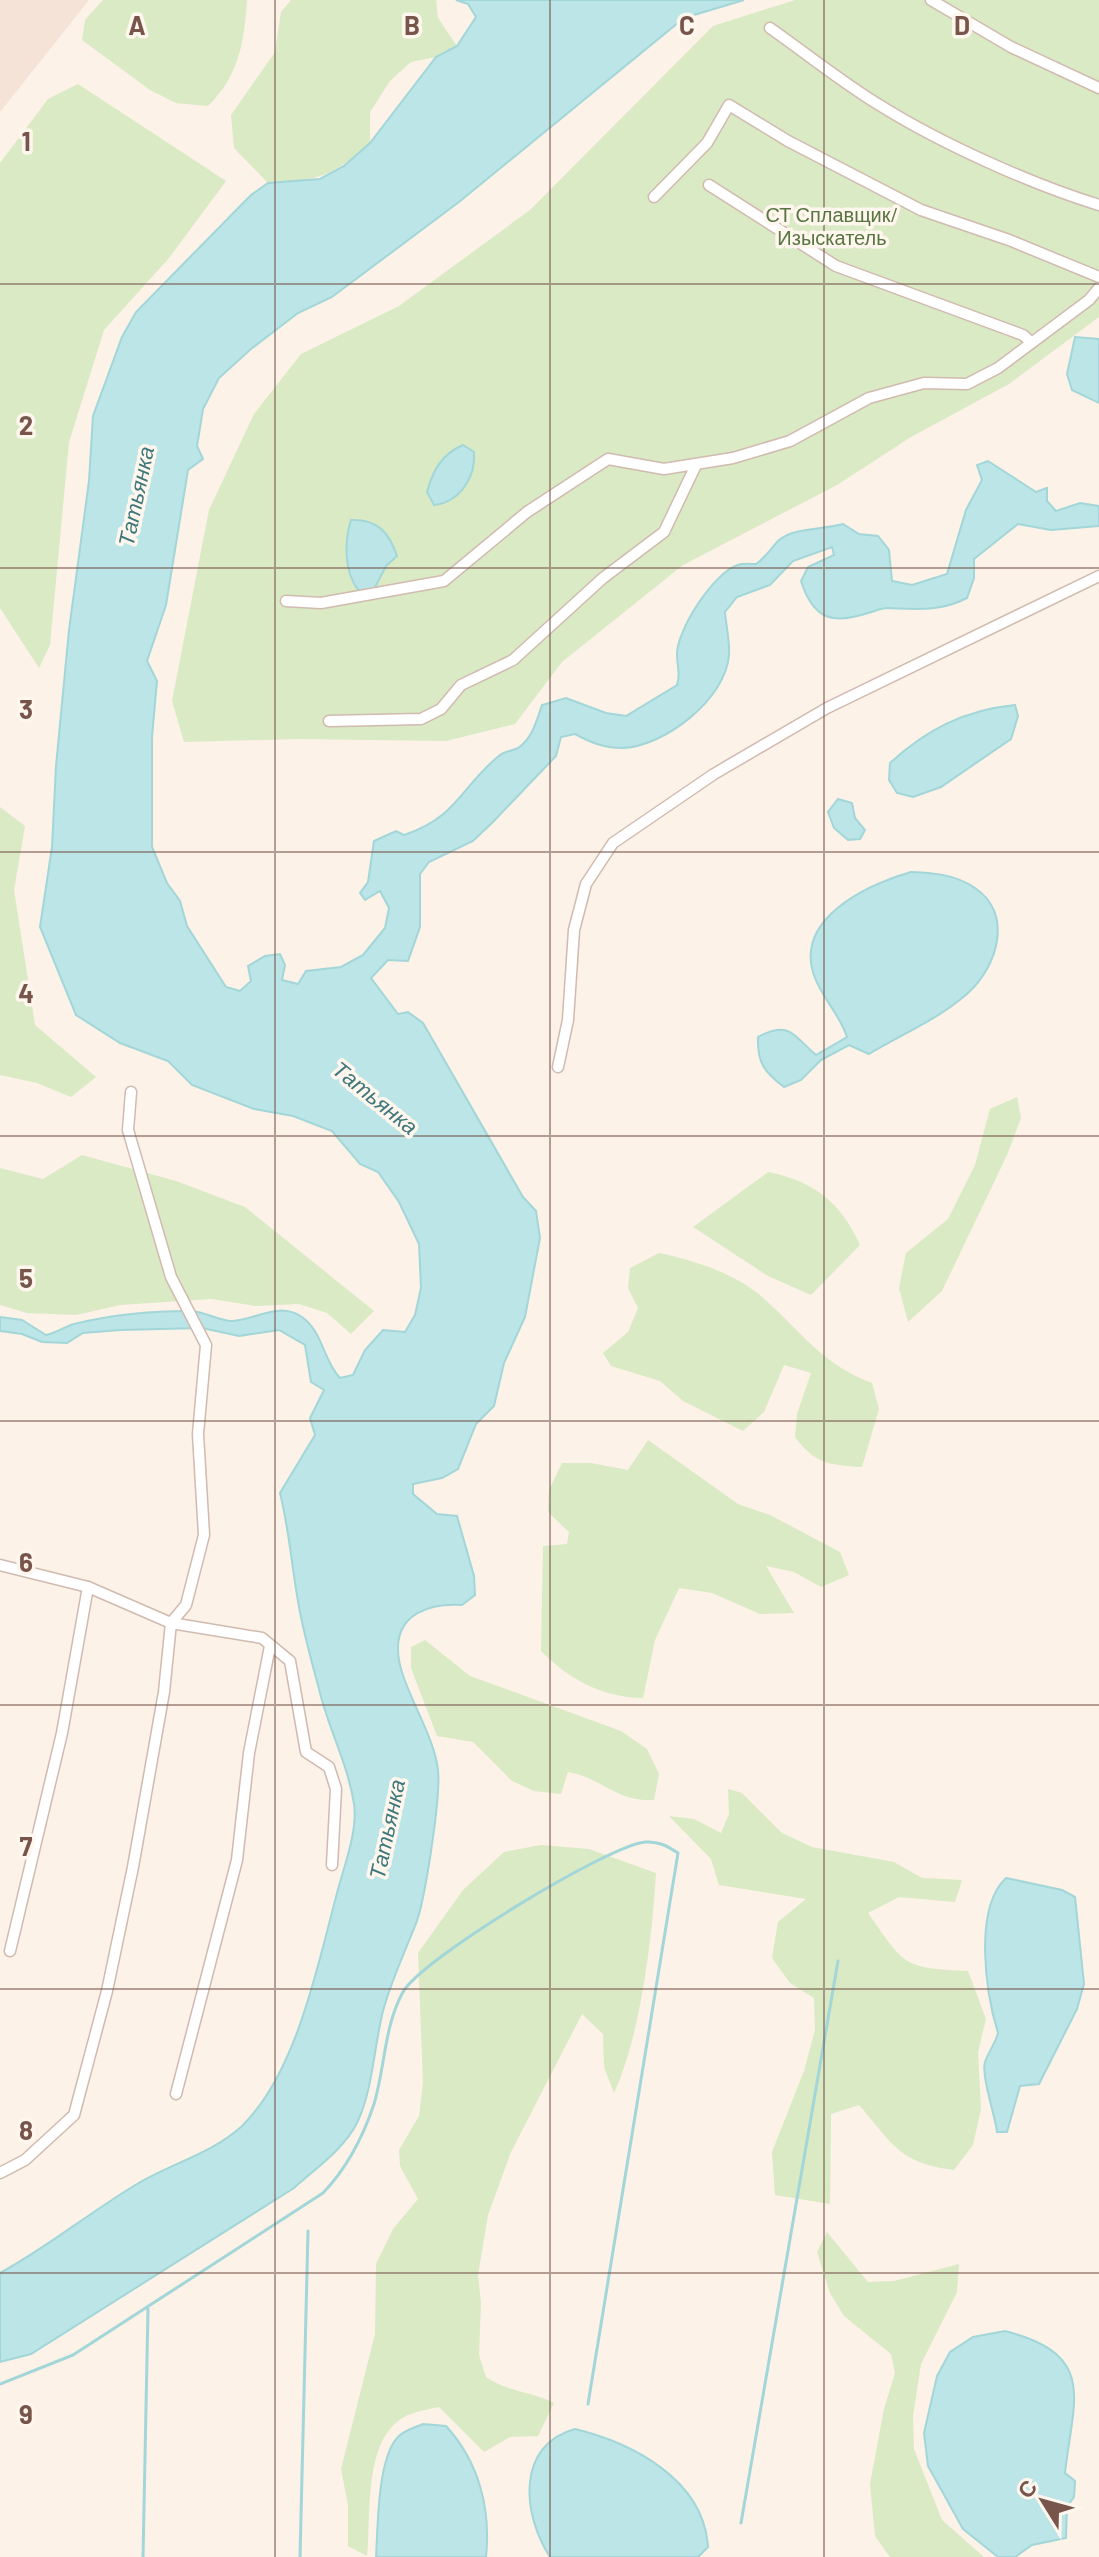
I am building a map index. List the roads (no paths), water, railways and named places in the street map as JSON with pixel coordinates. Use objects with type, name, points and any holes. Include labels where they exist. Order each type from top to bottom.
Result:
[{"type":"street","points":[[931,0],[1011,47],[1099,88]]},
{"type":"street","points":[[770,28],[880,106],[918,127],[1054,191],[1099,205]]},
{"type":"street","points":[[654,197],[707,143],[729,105],[788,141],[921,210],[1009,240],[1099,277]]},
{"type":"street","points":[[709,185],[836,266],[1023,335],[1031,342]]},
{"type":"street","points":[[286,601],[321,603],[444,581],[527,512],[608,459],[664,469],[696,465],[790,441],[869,398],[924,383],[967,384],[998,368],[1089,300],[1099,288]]},
{"type":"street","points":[[329,721],[421,719],[441,709],[461,685],[513,660],[603,578],[664,532],[696,465]]},
{"type":"street","points":[[558,1067],[568,1020],[574,930],[586,884],[613,843],[714,774],[827,708],[1099,576]]},
{"type":"street","points":[[0,2173],[25,2160],[74,2115],[107,1991],[133,1867],[164,1692],[171,1623],[186,1605],[204,1535],[198,1434],[206,1345],[171,1277],[128,1130],[131,1092]]},
{"type":"street","points":[[0,1566],[88,1587],[171,1623],[262,1638],[290,1661],[306,1752],[329,1767],[336,1789],[332,1865]]},
{"type":"street","points":[[10,1951],[62,1733],[88,1587]]},
{"type":"street","points":[[176,2094],[237,1860],[249,1753],[270,1646]]},
{"type":"water","name":"Татьянка","points":[[456,0],[744,0],[684,18],[459,202],[332,297],[298,313],[219,378],[203,409],[197,446],[203,459],[188,470],[166,605],[147,661],[157,681],[152,737],[152,847],[167,883],[180,901],[187,926],[226,987],[240,991],[251,981],[248,966],[265,956],[280,954],[285,965],[282,980],[298,984],[306,971],[341,967],[363,955],[385,928],[389,908],[380,891],[365,900],[360,893],[368,882],[374,841],[396,831],[404,835],[422,828],[448,810],[500,755],[518,748],[527,740],[542,705],[566,698],[606,713],[626,716],[677,685],[678,645],[708,590],[728,570],[740,564],[756,564],[785,536],[843,524],[859,534],[878,536],[889,550],[892,581],[912,585],[947,574],[966,510],[982,480],[977,465],[988,461],[1036,492],[1047,488],[1047,501],[1056,511],[1080,503],[1099,506],[1099,526],[1051,530],[1018,524],[974,559],[974,578],[967,598],[937,608],[884,608],[855,617],[826,616],[811,604],[801,581],[808,567],[834,555],[832,547],[793,561],[770,585],[737,597],[725,612],[729,655],[725,672],[717,688],[690,718],[674,730],[639,746],[615,748],[575,734],[561,737],[556,756],[492,823],[473,841],[429,862],[420,874],[420,927],[408,961],[388,960],[371,978],[398,1014],[408,1012],[423,1023],[523,1197],[536,1211],[540,1238],[525,1317],[504,1363],[494,1406],[476,1424],[458,1469],[442,1478],[413,1484],[413,1494],[437,1514],[457,1516],[474,1576],[475,1595],[462,1605],[439,1606],[418,1613],[403,1627],[399,1637],[398,1650],[404,1677],[430,1740],[438,1770],[435,1824],[419,1914],[383,2011],[362,2110],[357,2123],[337,2150],[294,2188],[31,2354],[0,2362],[0,2273],[137,2184],[218,2144],[242,2126],[261,2103],[277,2077],[303,2016],[350,1848],[355,1814],[347,1775],[304,1631],[280,1493],[315,1435],[310,1418],[324,1390],[311,1382],[305,1345],[279,1330],[239,1336],[202,1328],[83,1333],[67,1343],[42,1342],[22,1334],[0,1331],[0,1317],[22,1320],[46,1335],[74,1324],[132,1314],[191,1311],[232,1321],[284,1311],[309,1323],[340,1378],[353,1375],[365,1350],[383,1330],[405,1332],[415,1315],[421,1288],[419,1244],[399,1202],[378,1172],[360,1164],[332,1131],[293,1116],[254,1109],[192,1085],[168,1061],[120,1043],[76,1015],[40,927],[52,847],[56,766],[69,630],[89,481],[93,416],[122,337],[136,312],[251,195],[268,183],[320,179],[344,166],[370,143],[436,57],[457,46],[476,17],[468,4]]},
{"type":"water","points":[[1075,337],[1099,339],[1099,403],[1072,390],[1067,374]]},
{"type":"water","points":[[463,445],[474,452],[469,479],[459,494],[434,505],[427,492],[435,470],[449,453]]},
{"type":"water","points":[[351,520],[368,522],[381,529],[397,556],[386,566],[373,591],[359,591],[350,575],[346,547]]},
{"type":"water","points":[[1015,705],[1018,716],[1011,739],[941,787],[913,797],[897,793],[889,780],[890,763],[918,740],[963,717]]},
{"type":"water","points":[[838,799],[852,803],[855,818],[865,830],[860,839],[848,840],[834,828],[828,812]]},
{"type":"water","points":[[911,872],[952,877],[975,888],[987,899],[998,926],[997,940],[987,969],[968,993],[933,1018],[869,1054],[849,1045],[821,1060],[801,1080],[784,1087],[763,1066],[758,1037],[784,1030],[796,1036],[816,1055],[847,1037],[815,978],[811,957],[814,938],[824,922],[855,896]]},
{"type":"water","points":[[1006,1878],[1062,1890],[1075,1897],[1084,1984],[1077,2009],[1039,2084],[1020,2086],[1007,2132],[997,2132],[984,2068],[998,2033],[985,1952],[989,1910]]},
{"type":"water","points":[[1005,2331],[1035,2341],[1055,2353],[1067,2367],[1073,2383],[1074,2402],[1065,2473],[1075,2481],[1074,2497],[1067,2507],[1066,2538],[1032,2545],[1015,2557],[998,2557],[963,2529],[928,2466],[924,2433],[937,2376],[950,2352],[973,2337]]},
{"type":"water","points":[[423,2424],[446,2426],[467,2455],[484,2504],[486,2557],[376,2557],[380,2492],[387,2458],[400,2435]]},
{"type":"water","points":[[575,2429],[620,2444],[662,2468],[694,2502],[704,2523],[708,2547],[698,2557],[550,2557],[534,2521],[530,2483],[542,2450],[556,2437]]},
{"type":"waterway","points":[[0,2384],[73,2355],[323,2193],[347,2163],[365,2128],[378,2090],[392,2019],[403,1992],[417,1976],[477,1931],[556,1883],[624,1848],[655,1842],[678,1853],[588,2404]]},
{"type":"waterway","points":[[741,2523],[838,1961]]},
{"type":"waterway","points":[[300,2557],[308,2231]]},
{"type":"waterway","points":[[143,2557],[148,2309]]},
{"type":"park label","name":"СТ Сплавщик/ Изыскатель","points":[[832,226]]}]
